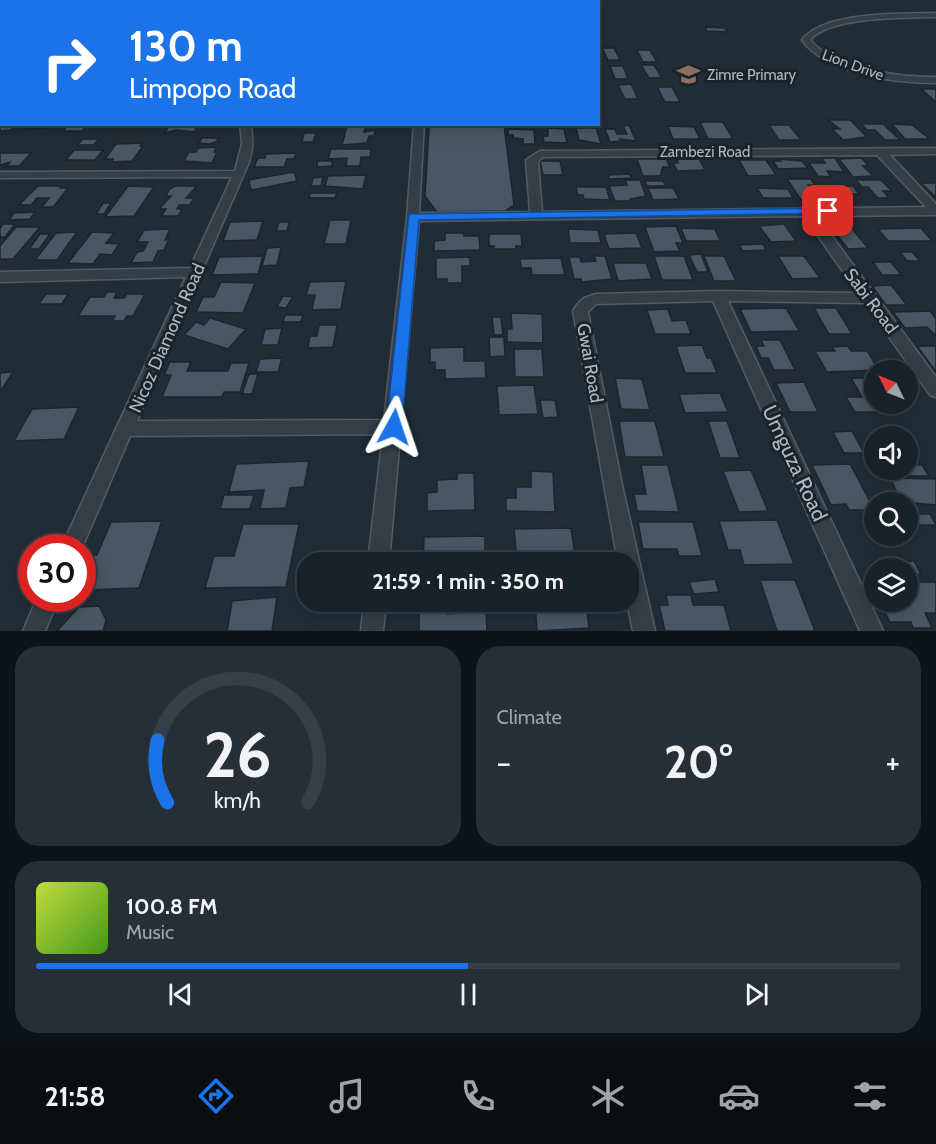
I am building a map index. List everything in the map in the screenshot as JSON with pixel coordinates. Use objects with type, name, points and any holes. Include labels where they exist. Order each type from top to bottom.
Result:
[{"type":"street","name":"Lion Drive","points":[[936,15],[828,24],[810,32],[806,40],[813,50],[886,77],[936,80]]},
{"type":"street","name":"Nicoz Diamond Road","points":[[77,534],[238,174],[247,151],[249,135],[246,126]]},
{"type":"street","points":[[380,552],[394,427],[419,126]]},
{"type":"street","points":[[880,151],[936,211]]},
{"type":"street","name":"Zambezi Road","points":[[536,215],[532,160],[540,154],[936,151]]},
{"type":"street","points":[[0,175],[238,174]]},
{"type":"street","name":"Sabi Road","points":[[807,211],[867,298],[936,390]]},
{"type":"street","points":[[413,217],[936,211]]},
{"type":"street","points":[[0,277],[196,272]]},
{"type":"street","name":"Gwai Road","points":[[644,631],[612,485],[580,311],[588,301],[596,299],[718,296],[867,298]]},
{"type":"street","name":"Umguza Road","points":[[718,296],[872,631]]},
{"type":"street","points":[[126,429],[394,427]]},
{"type":"street","points":[[34,631],[42,612]]},
{"type":"street","points":[[372,631],[374,612]]},
{"type":"building","points":[[705,27],[725,28],[727,32],[707,31]]},
{"type":"building","points":[[602,48],[614,48],[620,60],[608,60]]},
{"type":"building","points":[[637,50],[650,50],[657,62],[643,62]]},
{"type":"building","points":[[641,65],[654,65],[662,78],[649,78]]},
{"type":"building","points":[[610,66],[623,66],[628,79],[615,79]]},
{"type":"building","points":[[631,84],[638,99],[625,99],[618,85]]},
{"type":"building","points":[[657,87],[672,87],[680,102],[665,102]]},
{"type":"building","points":[[921,89],[936,89],[936,102]]},
{"type":"building","points":[[828,120],[850,120],[867,137],[843,140],[832,129],[840,129]]},
{"type":"building","points":[[700,122],[723,122],[733,139],[708,139]]},
{"type":"building","points":[[861,124],[883,124],[900,140],[885,140],[875,130],[867,130]]},
{"type":"building","points":[[892,124],[912,125],[930,139],[905,139]]},
{"type":"building","points":[[629,125],[636,141],[620,139],[622,141],[610,142],[605,129],[615,129],[617,134],[627,134],[623,126]]},
{"type":"building","points":[[769,125],[789,125],[801,140],[779,140]]},
{"type":"building","points":[[0,126],[14,126],[11,130],[0,131]]},
{"type":"building","points":[[26,126],[51,126],[49,128],[23,129]]},
{"type":"building","points":[[67,126],[86,126],[82,131],[63,131]]},
{"type":"building","points":[[169,126],[198,126],[194,132],[176,130],[165,133]]},
{"type":"building","points":[[347,126],[366,126],[364,132],[375,130],[374,136],[369,136],[367,143],[342,145]]},
{"type":"building","points":[[504,126],[514,205],[505,211],[437,212],[425,196],[429,127]]},
{"type":"building","points":[[668,126],[694,127],[700,139],[673,139]]},
{"type":"building","points":[[548,128],[564,129],[567,143],[544,142],[543,136],[548,136]]},
{"type":"building","points":[[576,128],[596,128],[601,144],[579,140]]},
{"type":"building","points":[[508,129],[534,130],[535,144],[523,144],[523,139],[508,135]]},
{"type":"building","points":[[304,133],[316,133],[313,142],[302,142]]},
{"type":"building","points":[[202,138],[219,138],[216,142],[209,144],[199,143]]},
{"type":"building","points":[[83,139],[99,139],[94,145],[77,145]]},
{"type":"building","points":[[142,143],[140,146],[143,146],[132,161],[111,162],[113,159],[105,159],[116,144]]},
{"type":"building","points":[[216,147],[214,152],[217,152],[212,163],[184,161],[189,152],[196,152],[198,148]]},
{"type":"building","points":[[331,149],[371,149],[370,157],[361,157],[360,166],[346,166],[347,158],[328,159]]},
{"type":"building","points":[[74,150],[103,150],[95,160],[66,160]]},
{"type":"building","points":[[0,153],[31,153],[19,166],[7,166],[10,162],[0,165]]},
{"type":"building","points":[[296,153],[294,159],[287,159],[284,167],[254,167],[258,158],[265,158],[266,154]]},
{"type":"building","points":[[822,158],[835,158],[844,172],[827,171],[831,177],[818,176],[809,163],[825,163]]},
{"type":"building","points":[[862,158],[868,166],[863,166],[873,176],[853,177],[839,159]]},
{"type":"building","points":[[637,159],[666,159],[670,167],[663,167],[660,176],[643,176]]},
{"type":"building","points":[[677,159],[699,159],[705,170],[677,171],[673,163],[678,163]]},
{"type":"building","points":[[779,159],[802,161],[808,168],[778,169],[773,161],[781,161]]},
{"type":"building","points":[[739,160],[766,160],[776,175],[748,176]]},
{"type":"building","points":[[317,161],[332,161],[332,166],[317,167]]},
{"type":"building","points":[[540,161],[560,161],[563,175],[543,175]]},
{"type":"building","points":[[294,172],[297,181],[251,190],[249,180]]},
{"type":"building","points":[[629,174],[632,178],[609,179],[608,175]]},
{"type":"building","points":[[366,175],[363,189],[325,186],[328,176]]},
{"type":"building","points":[[323,177],[321,186],[311,186],[313,178]]},
{"type":"building","points":[[787,179],[811,179],[815,185],[808,185],[818,200],[801,200]]},
{"type":"building","points":[[625,180],[640,180],[646,196],[630,199],[630,201],[615,201],[609,186],[627,185]]},
{"type":"building","points":[[856,180],[881,180],[892,191],[883,191],[889,198],[878,198],[868,187],[862,187]]},
{"type":"building","points":[[645,181],[663,181],[666,186],[647,186]]},
{"type":"building","points":[[921,183],[936,183],[936,197]]},
{"type":"building","points":[[38,186],[68,188],[53,207],[42,207],[49,198],[37,198],[31,205],[19,205]]},
{"type":"building","points":[[128,186],[154,187],[134,216],[105,217]]},
{"type":"building","points":[[175,186],[197,186],[186,198],[194,198],[190,205],[179,205],[177,209],[182,209],[178,216],[161,216],[166,209],[159,209],[171,196],[166,196],[169,190]]},
{"type":"building","points":[[825,186],[853,186],[859,194],[845,194],[849,199],[834,199]]},
{"type":"building","points":[[576,187],[606,187],[610,200],[584,199],[583,195],[578,195]]},
{"type":"building","points":[[648,188],[673,188],[679,199],[653,200]]},
{"type":"building","points":[[757,188],[788,189],[793,198],[763,198]]},
{"type":"building","points":[[310,193],[337,193],[335,198],[309,198]]},
{"type":"building","points":[[103,203],[111,203],[104,214],[96,214]]},
{"type":"building","points":[[35,212],[30,219],[9,220],[14,213]]},
{"type":"building","points":[[330,220],[351,220],[346,244],[324,244]]},
{"type":"building","points":[[263,221],[257,240],[223,241],[230,222]]},
{"type":"building","points":[[279,222],[289,222],[287,231],[276,231]]},
{"type":"building","points":[[3,224],[15,224],[5,237],[0,237],[0,228]]},
{"type":"building","points":[[784,224],[796,241],[771,242],[759,226]]},
{"type":"building","points":[[849,225],[868,248],[848,249],[830,226]]},
{"type":"building","points":[[676,226],[683,243],[676,243],[680,251],[654,252],[645,227]]},
{"type":"building","points":[[16,227],[40,227],[13,259],[0,259],[0,246]]},
{"type":"building","points":[[681,228],[715,229],[720,241],[686,241]]},
{"type":"building","points":[[921,228],[932,241],[888,241],[878,229]]},
{"type":"building","points":[[170,229],[164,250],[158,251],[153,262],[131,263],[137,252],[143,251],[148,242],[137,242],[144,230]]},
{"type":"building","points":[[568,229],[598,230],[601,243],[570,243]]},
{"type":"building","points":[[77,232],[57,260],[35,260],[56,233]]},
{"type":"building","points":[[92,232],[114,233],[106,243],[119,244],[112,255],[100,254],[93,264],[68,263]]},
{"type":"building","points":[[445,233],[479,236],[480,250],[434,251],[434,241],[445,240]]},
{"type":"building","points":[[636,233],[642,248],[609,249],[604,234]]},
{"type":"building","points":[[40,234],[50,234],[39,249],[29,249]]},
{"type":"building","points":[[489,234],[521,234],[522,246],[516,246],[516,249],[494,249],[494,246],[489,246]]},
{"type":"building","points":[[763,244],[766,250],[743,251],[739,245]]},
{"type":"building","points":[[281,247],[277,265],[262,266],[267,248]]},
{"type":"building","points":[[900,252],[912,252],[920,261],[907,261]]},
{"type":"building","points":[[701,254],[708,272],[697,272],[689,255]]},
{"type":"building","points":[[263,256],[258,274],[212,275],[219,257]]},
{"type":"building","points":[[594,256],[605,256],[612,279],[582,282],[581,279],[574,279],[569,257],[580,257],[581,262],[596,261]]},
{"type":"building","points":[[654,256],[684,256],[693,280],[662,280]]},
{"type":"building","points":[[704,256],[724,256],[736,281],[714,281]]},
{"type":"building","points":[[778,256],[804,256],[820,278],[792,279]]},
{"type":"building","points":[[470,257],[470,266],[462,266],[462,283],[447,283],[447,279],[436,279],[436,258]]},
{"type":"building","points":[[561,258],[565,275],[532,275],[531,268],[521,268],[520,259]]},
{"type":"building","points":[[873,262],[891,262],[901,275],[882,275]]},
{"type":"building","points":[[613,263],[646,263],[652,279],[618,281]]},
{"type":"building","points":[[346,281],[341,309],[312,310],[315,295],[306,295],[310,282]]},
{"type":"building","points":[[221,282],[255,283],[243,313],[196,312],[203,297],[214,297]]},
{"type":"building","points":[[891,285],[907,305],[886,305],[872,286]]},
{"type":"building","points":[[107,292],[117,292],[114,298],[124,298],[127,294],[145,294],[133,316],[127,316],[124,321],[112,321],[115,316],[78,316],[90,297],[104,297]]},
{"type":"building","points":[[46,294],[68,294],[62,304],[39,304]]},
{"type":"building","points":[[283,296],[293,297],[286,308],[277,307]]},
{"type":"building","points":[[786,308],[799,331],[751,332],[740,309]]},
{"type":"building","points":[[814,308],[836,308],[852,334],[829,334]]},
{"type":"building","points":[[668,309],[672,321],[686,320],[691,334],[655,334],[647,310]]},
{"type":"building","points":[[930,311],[936,319],[936,336],[927,327],[905,328],[893,312]]},
{"type":"building","points":[[511,313],[542,314],[543,343],[507,342],[507,329],[512,329]]},
{"type":"building","points":[[285,315],[303,315],[301,322],[283,322]]},
{"type":"building","points":[[492,317],[501,317],[503,335],[494,335]]},
{"type":"building","points":[[210,318],[246,329],[228,349],[184,335],[196,322],[204,325]]},
{"type":"building","points":[[319,325],[337,325],[333,347],[308,348],[310,336],[317,336]]},
{"type":"building","points":[[282,328],[278,345],[261,345],[265,329]]},
{"type":"building","points":[[489,337],[504,337],[505,356],[490,357]]},
{"type":"building","points":[[761,340],[780,340],[795,370],[774,370],[768,358],[761,358],[756,346],[764,346]]},
{"type":"building","points":[[702,345],[717,373],[685,373],[676,346]]},
{"type":"building","points":[[848,346],[851,351],[867,351],[873,360],[864,360],[864,371],[827,372],[815,351],[835,351],[832,347]]},
{"type":"building","points":[[917,346],[936,346],[936,372]]},
{"type":"building","points":[[464,347],[464,361],[485,361],[486,378],[445,379],[445,370],[435,370],[435,362],[430,362],[430,348]]},
{"type":"building","points":[[514,349],[542,349],[544,377],[515,377]]},
{"type":"building","points":[[282,358],[278,372],[256,372],[260,359]]},
{"type":"building","points":[[170,362],[191,362],[187,371],[228,371],[231,363],[249,363],[240,392],[224,392],[222,397],[162,397],[171,375],[164,375]]},
{"type":"building","points":[[13,372],[0,392],[0,373]]},
{"type":"building","points":[[249,374],[258,374],[252,394],[242,394]]},
{"type":"building","points":[[615,378],[642,379],[650,410],[621,409]]},
{"type":"building","points":[[851,378],[864,378],[864,412],[855,412],[846,397],[862,397]]},
{"type":"building","points":[[804,382],[818,412],[790,412],[776,383]]},
{"type":"building","points":[[534,385],[538,414],[499,415],[497,386]]},
{"type":"building","points":[[720,393],[728,412],[685,413],[679,394]]},
{"type":"building","points":[[540,400],[555,400],[558,417],[543,418]]},
{"type":"building","points":[[79,407],[64,439],[14,441],[32,409]]},
{"type":"building","points":[[619,421],[655,421],[664,457],[625,457]]},
{"type":"building","points":[[708,421],[727,421],[740,458],[720,458]]},
{"type":"building","points":[[852,431],[864,453],[844,453],[833,432]]},
{"type":"building","points":[[309,461],[304,487],[290,488],[286,508],[260,509],[264,490],[229,492],[236,464]]},
{"type":"building","points":[[850,464],[865,492],[864,510],[849,510],[846,504],[831,505],[812,465]]},
{"type":"building","points":[[641,465],[668,465],[679,512],[637,511],[634,494],[646,494]]},
{"type":"building","points":[[918,465],[922,465],[929,476],[918,476]]},
{"type":"building","points":[[751,470],[768,511],[739,512],[723,471]]},
{"type":"building","points":[[531,471],[553,472],[555,512],[506,511],[506,498],[516,498],[516,487],[531,487]]},
{"type":"building","points":[[457,473],[474,473],[475,510],[427,511],[427,493],[437,492],[437,480],[457,479]]},
{"type":"building","points":[[936,479],[936,505],[918,503],[918,492],[897,492],[891,480]]},
{"type":"building","points":[[224,495],[254,495],[250,509],[220,509]]},
{"type":"building","points":[[918,514],[930,514],[936,525],[918,525]]},
{"type":"building","points":[[777,520],[794,564],[744,565],[740,550],[728,550],[719,521]]},
{"type":"building","points":[[162,521],[139,588],[96,590],[96,555],[111,522]]},
{"type":"building","points":[[638,522],[693,522],[702,556],[679,556],[677,549],[643,549]]},
{"type":"building","points":[[243,524],[299,524],[286,587],[205,588],[214,556],[234,556]]},
{"type":"building","points":[[571,528],[575,552],[516,552],[514,529]]},
{"type":"building","points":[[485,536],[485,552],[423,552],[424,537]]},
{"type":"building","points":[[715,579],[719,592],[694,594],[689,582]]},
{"type":"building","points":[[760,580],[795,580],[815,631],[777,631]]},
{"type":"building","points":[[918,582],[936,582],[936,613],[925,613],[932,628],[913,628],[911,622],[890,622],[885,612],[918,612]]},
{"type":"building","points":[[666,595],[691,595],[693,605],[724,605],[731,631],[665,631],[659,605],[668,605]]},
{"type":"building","points":[[277,597],[272,631],[227,631],[232,601]]},
{"type":"building","points":[[96,606],[99,606],[106,620],[103,631],[57,631],[74,612],[96,612]]},
{"type":"building","points":[[419,612],[447,612],[447,614],[486,612],[487,631],[419,631]]},
{"type":"building","points":[[536,612],[587,612],[589,628],[537,631]]},
{"type":"place","name":"Zimre Primary","points":[[689,75]]},
{"type":"route","points":[[394,427],[413,217],[828,211]]}]
